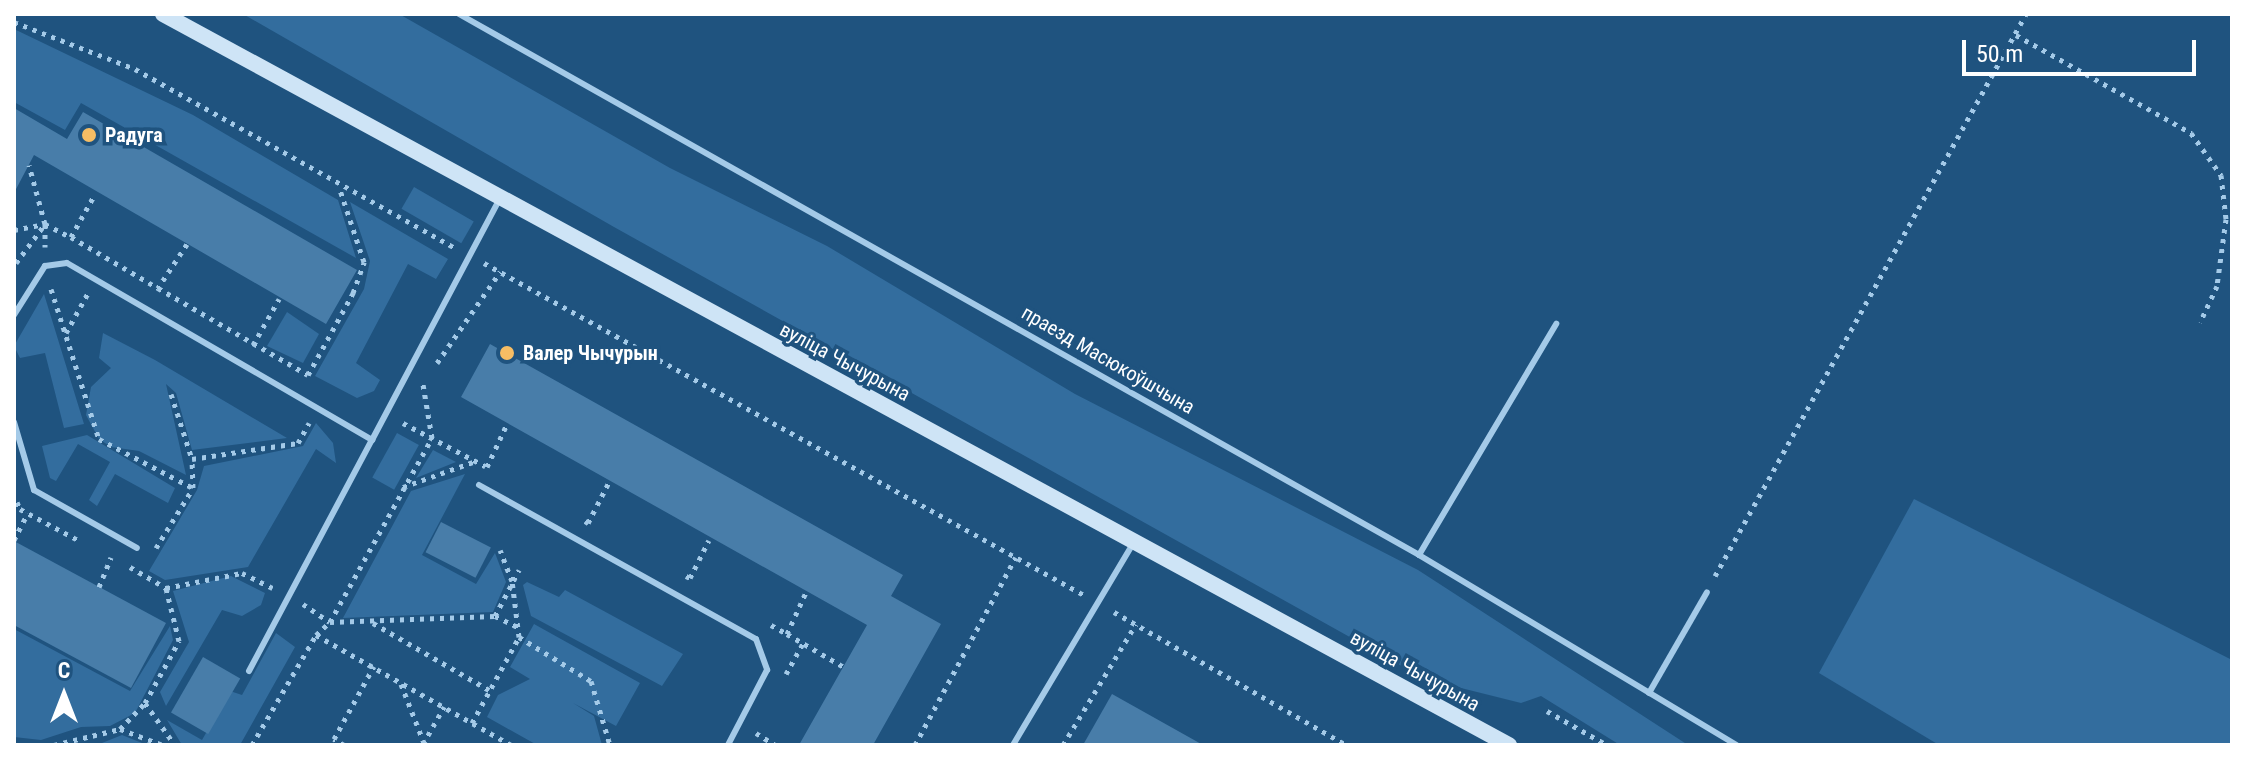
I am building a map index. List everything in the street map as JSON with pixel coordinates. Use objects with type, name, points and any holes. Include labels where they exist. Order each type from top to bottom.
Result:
[{"type":"main road","name":"вуліца Чычурына","points":[[163,14],[303,86],[500,199],[1509,745]]},
{"type":"lane","name":"праезд Масюкоўшчына","points":[[459,14],[1419,555],[1736,745]]},
{"type":"lane","points":[[249,671],[292,597],[500,199]]},
{"type":"lane","points":[[14,315],[45,266],[67,263],[372,440]]},
{"type":"lane","points":[[1419,555],[1556,324]]},
{"type":"lane","points":[[14,422],[34,490],[137,548]]},
{"type":"lane","points":[[479,485],[756,639],[767,670],[728,745]]},
{"type":"lane","points":[[1013,745],[1095,602],[1135,540]]},
{"type":"lane","points":[[1649,693],[1707,592]]},
{"type":"path","points":[[1707,592],[2026,14]]},
{"type":"path","points":[[14,22],[135,69],[339,186],[1016,557],[1346,745]]},
{"type":"path","points":[[2016,35],[2191,133],[2221,175],[2226,219],[2217,286],[2200,322]]},
{"type":"path","points":[[29,165],[45,224],[45,266]]},
{"type":"path","points":[[14,230],[45,224],[308,375],[353,293],[364,262],[339,186]]},
{"type":"path","points":[[71,237],[95,194]]},
{"type":"path","points":[[15,264],[45,224]]},
{"type":"path","points":[[158,288],[187,244]]},
{"type":"path","points":[[416,397],[500,272]]},
{"type":"path","points":[[40,291],[49,283],[64,279]]},
{"type":"path","points":[[66,334],[91,288],[79,281]]},
{"type":"path","points":[[49,283],[99,439],[193,488]]},
{"type":"path","points":[[253,345],[279,299]]},
{"type":"path","points":[[252,745],[316,635],[330,622],[432,438],[423,383]]},
{"type":"path","points":[[141,573],[193,488],[192,459],[171,394]]},
{"type":"path","points":[[192,459],[298,443],[318,408]]},
{"type":"path","points":[[409,411],[402,425],[500,474]]},
{"type":"path","points":[[487,467],[507,424]]},
{"type":"path","points":[[403,488],[476,461]]},
{"type":"path","points":[[588,523],[609,482]]},
{"type":"path","points":[[14,540],[28,513]]},
{"type":"path","points":[[576,516],[601,530]]},
{"type":"path","points":[[690,578],[709,540]]},
{"type":"path","points":[[472,723],[519,637],[512,581],[500,550]]},
{"type":"path","points":[[99,587],[111,557]]},
{"type":"path","points":[[915,745],[1016,557]]},
{"type":"path","points":[[495,616],[519,570]]},
{"type":"path","points":[[677,571],[702,585]]},
{"type":"path","points":[[54,745],[120,729],[145,703],[179,641],[166,588],[242,573],[292,597],[330,622],[372,623],[495,616],[518,627]]},
{"type":"path","points":[[787,634],[807,590]]},
{"type":"path","points":[[762,620],[844,667]]},
{"type":"path","points":[[372,623],[489,690]]},
{"type":"path","points":[[1063,745],[1136,624]]},
{"type":"path","points":[[316,635],[511,745]]},
{"type":"path","points":[[519,637],[591,681],[610,745]]},
{"type":"path","points":[[344,745],[334,739],[374,666]]},
{"type":"path","points":[[400,683],[423,744]]},
{"type":"path","points":[[145,703],[175,745]]},
{"type":"path","points":[[423,744],[444,707]]},
{"type":"path","points":[[1547,711],[1607,745]]},
{"type":"path","points":[[120,729],[163,745]]},
{"type":"shaded area","points":[[243,14],[399,14],[670,168],[827,246],[1075,394],[1418,570],[1688,745],[1620,745],[1541,696],[1521,703],[1425,679],[614,227]]},
{"type":"shaded area","points":[[14,29],[193,115],[338,200],[356,258],[81,103],[65,130],[14,102]]},
{"type":"shaded area","points":[[414,187],[474,222],[461,243],[402,209]]},
{"type":"shaded area","points":[[350,202],[448,259],[436,279],[408,264],[356,363],[380,380],[374,391],[357,398],[315,376],[364,289],[370,261]]},
{"type":"shaded area","points":[[44,294],[84,424],[64,428],[45,353],[20,358],[14,346]]},
{"type":"shaded area","points":[[287,312],[319,334],[303,363],[267,346]]},
{"type":"shaded area","points":[[103,333],[287,438],[192,450],[176,393],[166,384],[186,475],[139,451],[111,447],[99,439],[86,415],[91,387],[111,368],[99,358]]},
{"type":"shaded area","points":[[316,423],[333,443],[336,463],[316,449],[248,567],[165,580],[149,571],[197,490],[204,466],[303,446]]},
{"type":"shaded area","points":[[397,433],[419,445],[394,490],[372,478]]},
{"type":"shaded area","points":[[87,435],[175,488],[168,503],[115,474],[97,506],[89,500],[110,462],[78,444],[56,481],[50,478],[42,446]]},
{"type":"shaded area","points":[[433,450],[456,462],[416,478]]},
{"type":"shaded area","points":[[465,474],[422,555],[476,584],[495,553],[506,582],[493,612],[343,618],[411,491]]},
{"type":"shaded area","points":[[1914,499],[2232,660],[2232,745],[1939,745],[1819,673]]},
{"type":"shaded area","points":[[231,576],[265,593],[261,605],[242,616],[222,610],[166,706],[160,692],[189,642],[173,591]]},
{"type":"shaded area","points":[[527,582],[559,597],[565,590],[683,654],[662,686],[531,616],[523,585]]},
{"type":"shaded area","points":[[534,624],[640,683],[616,726],[573,703],[594,716],[602,745],[537,745],[487,717],[498,695],[530,679],[510,667]]},
{"type":"shaded area","points":[[170,626],[173,640],[135,713],[110,726],[81,727],[41,740],[14,737],[14,629],[130,691]]},
{"type":"shaded area","points":[[276,633],[295,647],[240,745],[182,745],[167,720],[202,740],[230,691],[242,695]]},
{"type":"shaded area","points":[[122,735],[147,745],[97,745]]},
{"type":"building","points":[[14,108],[67,139],[83,112],[357,270],[326,324],[34,155],[14,193]]},
{"type":"building","points":[[490,344],[903,575],[891,596],[941,624],[873,745],[799,745],[867,625],[461,397]]},
{"type":"building","points":[[441,522],[491,547],[475,578],[426,552]]},
{"type":"building","points":[[14,541],[166,623],[131,688],[14,625]]},
{"type":"building","points":[[203,657],[240,678],[208,734],[171,712]]},
{"type":"building","points":[[1112,694],[1203,745],[1083,745]]},
{"type":"place","name":"Радуга","points":[[89,135]]},
{"type":"place","name":"Валер Чычурын","points":[[507,353]]}]
